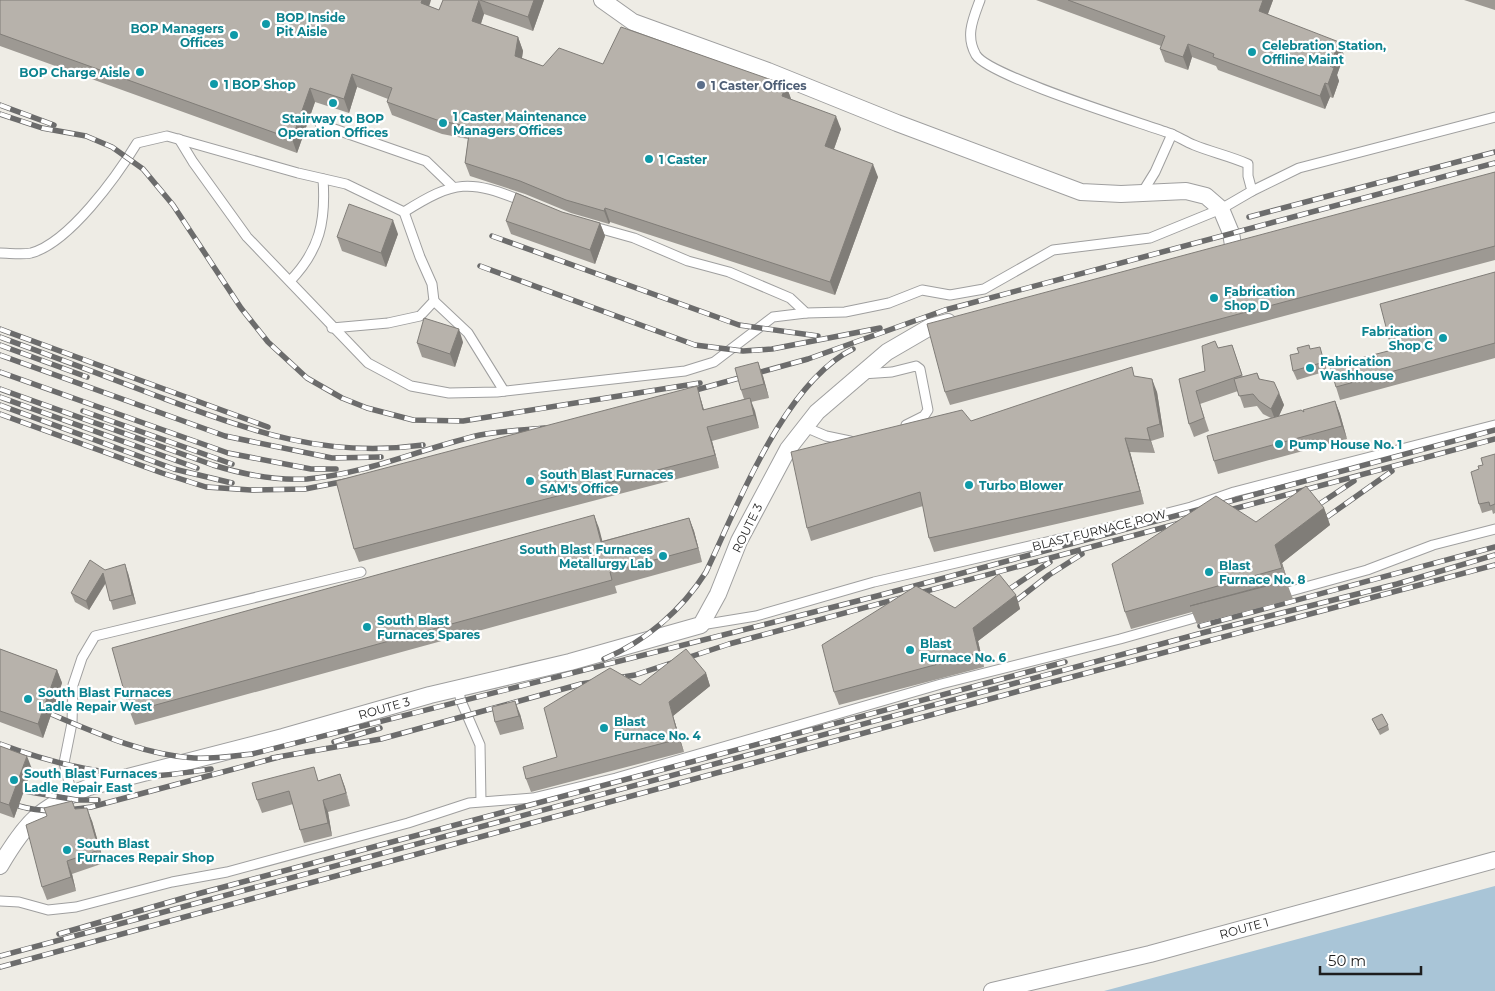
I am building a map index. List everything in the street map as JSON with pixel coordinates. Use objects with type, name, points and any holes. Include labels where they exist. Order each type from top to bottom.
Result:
[{"type":"street","points":[[602,0],[634,22],[768,71],[897,123],[1081,192],[1121,194],[1186,192],[1206,196],[1221,209],[1231,233],[1226,246],[1252,240]]},
{"type":"street","name":"ROUTE 3","points":[[0,866],[32,818],[72,794],[124,777],[180,765],[458,688],[570,662],[701,625],[718,594],[739,541],[788,449],[817,412],[859,374],[887,352],[930,326],[959,319]]},
{"type":"street","name":"ROUTE 1","points":[[992,991],[1150,954],[1495,860]]},
{"type":"lane","points":[[980,0],[969,31],[976,55],[987,66],[1125,120],[1172,134],[1195,145],[1248,164],[1252,190]]},
{"type":"lane","points":[[179,140],[247,238],[290,281],[332,328],[368,363],[411,386],[449,393],[504,391],[685,371],[714,362],[773,317],[806,313],[845,312],[889,303],[922,290],[950,295],[984,289],[1053,250],[1150,238],[1221,209],[1252,190],[1299,168],[1495,117]]},
{"type":"lane","points":[[320,124],[426,161],[452,186]]},
{"type":"lane","points":[[1142,192],[1155,172],[1172,134]]},
{"type":"lane","points":[[0,253],[31,253],[67,233],[120,171],[137,143],[168,136],[346,184],[404,212],[432,284],[434,301],[468,333],[504,391]]},
{"type":"lane","points":[[290,281],[304,266],[318,239],[324,221],[323,179]]},
{"type":"lane","points":[[404,212],[431,195],[452,186],[481,187],[532,205]]},
{"type":"lane","points":[[583,224],[634,238],[688,261],[729,272],[790,298],[806,313]]},
{"type":"lane","points":[[332,328],[388,323],[420,316],[434,301]]},
{"type":"lane","points":[[859,374],[892,372],[916,366],[920,369],[928,410],[917,421],[900,426]]},
{"type":"lane","name":"BLAST FURNACE ROW","points":[[701,625],[756,616],[874,582],[1137,521],[1192,507],[1234,492],[1495,425]]},
{"type":"lane","points":[[805,427],[843,441],[857,440]]},
{"type":"lane","points":[[1269,597],[1367,570],[1433,545],[1495,529]]},
{"type":"lane","points":[[72,794],[64,763],[72,723],[73,685],[82,658],[95,636],[361,572]]},
{"type":"lane","points":[[0,901],[19,902],[48,910],[76,907],[172,882],[228,872],[481,801],[533,798],[616,778],[941,684],[1120,639],[1212,613]]},
{"type":"lane","points":[[458,688],[461,701],[480,745],[481,801]]},
{"type":"water","points":[[1495,886],[1495,991],[1104,991]]},
{"type":"building","points":[[0,0],[422,0],[421,3],[439,10],[443,0],[479,0],[472,21],[518,37],[515,56],[543,66],[559,48],[603,64],[621,27],[786,85],[782,96],[836,116],[825,146],[873,164],[830,282],[605,208],[604,211],[566,200],[520,181],[465,163],[470,127],[437,120],[387,102],[392,88],[352,74],[344,99],[310,88],[292,139],[0,34]]},
{"type":"building","points":[[480,0],[534,0],[528,17]]},
{"type":"building","name":"Celebration Station, Offline Maint","points":[[1068,0],[1263,0],[1259,11],[1339,42],[1330,66],[1334,68],[1328,84],[1325,83],[1320,96],[1213,57],[1214,54],[1188,44],[1183,57],[1160,49],[1165,36]]},
{"type":"building","name":"Fabrication Shop D","points":[[1495,172],[1495,246],[945,392],[927,324]]},
{"type":"building","points":[[516,193],[562,212],[600,223],[590,250],[506,221]]},
{"type":"building","points":[[349,204],[393,220],[381,253],[337,237]]},
{"type":"building","name":"Fabrication Shop C","points":[[1495,272],[1495,343],[1336,387],[1330,366],[1392,350],[1380,304]]},
{"type":"building","points":[[424,318],[459,329],[450,354],[417,343]]},
{"type":"building","points":[[1215,341],[1218,348],[1232,345],[1242,375],[1196,391],[1204,418],[1189,424],[1179,379],[1205,371],[1202,346]]},
{"type":"building","points":[[1309,345],[1310,349],[1320,347],[1324,362],[1293,371],[1290,355],[1299,353],[1297,348]]},
{"type":"building","points":[[758,362],[764,384],[741,390],[735,368]]},
{"type":"building","name":"Turbo Blower","points":[[1132,367],[1134,376],[1152,379],[1160,424],[1147,428],[1150,440],[1125,438],[1140,491],[929,538],[920,492],[807,528],[791,452],[962,410],[971,421]]},
{"type":"building","points":[[1257,373],[1259,379],[1274,382],[1279,393],[1271,409],[1259,401],[1253,394],[1239,396],[1234,379]]},
{"type":"building","name":"South Blast Furnaces SAM's Office","points":[[697,386],[703,410],[750,398],[754,415],[707,427],[715,455],[354,549],[336,481]]},
{"type":"building","points":[[1335,401],[1342,426],[1214,461],[1207,436],[1301,410],[1304,412],[1303,410]]},
{"type":"building","points":[[1495,454],[1495,504],[1490,506],[1489,502],[1479,504],[1471,472],[1479,469],[1478,466],[1483,465],[1481,458]]},
{"type":"building","points":[[1306,486],[1324,508],[1275,545],[1282,568],[1125,612],[1112,564],[1216,496],[1256,522]]},
{"type":"building","name":"South Blast Furnaces Spares","points":[[594,515],[601,542],[689,518],[698,548],[610,572],[612,580],[130,712],[112,648]]},
{"type":"building","points":[[90,560],[105,570],[125,564],[132,595],[110,601],[103,573],[86,601],[71,593]]},
{"type":"building","name":"Blast Furnace No. 6","points":[[999,574],[1016,595],[973,628],[979,653],[834,692],[822,645],[916,586],[955,608]]},
{"type":"building","points":[[1286,580],[1286,581],[1190,606]]},
{"type":"building","name":"South Blast Furnaces Ladle Repair West","points":[[0,649],[57,670],[38,724],[0,711]]},
{"type":"building","name":"Blast Furnace No. 4","points":[[686,649],[706,673],[669,702],[679,739],[526,779],[523,767],[557,757],[544,708],[610,668],[640,685]]},
{"type":"building","points":[[515,701],[519,716],[495,722],[492,707]]},
{"type":"building","points":[[1382,714],[1388,725],[1378,730],[1372,719]]},
{"type":"building","points":[[0,746],[27,756],[9,805],[0,802]]},
{"type":"building","points":[[314,767],[318,781],[340,774],[346,793],[323,800],[328,823],[300,830],[289,791],[257,800],[252,783]]},
{"type":"building","name":"South Blast Furnaces Repair Shop","points":[[72,801],[75,809],[87,808],[99,850],[67,861],[71,877],[42,887],[26,825],[47,816],[44,808]]},
{"type":"railway","points":[[0,105],[54,125]]},
{"type":"railway","points":[[0,114],[42,128],[86,136],[112,147],[143,169],[173,205],[241,308],[268,342],[307,378],[342,398],[367,408],[413,420],[463,421],[700,383]]},
{"type":"railway","points":[[1249,217],[1495,152]]},
{"type":"railway","points":[[685,393],[808,359],[945,310],[1495,163]]},
{"type":"railway","points":[[492,236],[739,325],[818,336]]},
{"type":"railway","points":[[480,266],[695,345],[743,351],[772,349],[880,328]]},
{"type":"railway","points":[[0,329],[268,427]]},
{"type":"railway","points":[[0,337],[157,396],[255,430],[319,445],[352,448],[423,445]]},
{"type":"railway","points":[[0,345],[87,377]]},
{"type":"railway","points":[[604,659],[648,634],[686,599],[706,572],[748,481],[785,417],[805,389],[828,366],[853,349]]},
{"type":"railway","points":[[0,355],[225,436],[332,458],[381,457]]},
{"type":"railway","points":[[0,372],[228,453],[311,469],[336,469]]},
{"type":"railway","points":[[0,389],[213,465],[247,474],[283,479],[307,479],[351,472],[480,435],[545,428]]},
{"type":"railway","points":[[0,397],[197,468]]},
{"type":"railway","points":[[0,405],[174,469],[232,483]]},
{"type":"railway","points":[[83,411],[232,464]]},
{"type":"railway","points":[[0,414],[162,473],[206,487],[251,490],[305,489],[351,480]]},
{"type":"railway","points":[[51,714],[121,742],[157,753],[194,758],[252,754],[877,596],[1495,430]]},
{"type":"railway","points":[[1222,512],[1495,439]]},
{"type":"railway","points":[[1327,517],[1392,471]]},
{"type":"railway","points":[[1318,505],[1354,481]]},
{"type":"railway","points":[[272,758],[381,739],[581,684],[635,675],[729,644],[1184,522]]},
{"type":"railway","points":[[1200,626],[1495,547]]},
{"type":"railway","points":[[1017,600],[1049,575],[1082,554]]},
{"type":"railway","points":[[0,956],[1202,633],[1397,584],[1495,555]]},
{"type":"railway","points":[[1008,590],[1050,562]]},
{"type":"railway","points":[[0,967],[1034,687],[1495,565]]},
{"type":"railway","points":[[59,934],[201,893],[1065,662]]},
{"type":"railway","points":[[334,742],[380,728]]},
{"type":"railway","points":[[0,744],[72,766],[109,773],[146,776],[179,774],[211,769]]},
{"type":"railway","points":[[19,806],[55,811],[91,807],[279,757]]},
{"type":"railway","points":[[24,791],[77,800],[98,800]]},
{"type":"place","name":"BOP Inside Pit Aisle","points":[[266,24]]},
{"type":"place","name":"BOP Managers Offices","points":[[234,35]]},
{"type":"place","name":"Celebration Station, Offline Maint","points":[[1252,52]]},
{"type":"place","name":"BOP Charge Aisle","points":[[140,72]]},
{"type":"place","name":"1 BOP Shop","points":[[214,84]]},
{"type":"place","name":"1 Caster Offices","points":[[701,85]]},
{"type":"place","name":"Stairway to BOP Operation Offices","points":[[333,103]]},
{"type":"place","name":"1 Caster Maintenance Managers Offices","points":[[443,123]]},
{"type":"place","name":"1 Caster","points":[[649,159]]},
{"type":"place","name":"Fabrication Shop D","points":[[1214,298]]},
{"type":"place","name":"Fabrication Shop C","points":[[1443,338]]},
{"type":"place","name":"Fabrication Washhouse","points":[[1310,368]]},
{"type":"place","name":"Pump House No. 1","points":[[1279,444]]},
{"type":"place","name":"South Blast Furnaces SAM's Office","points":[[530,481]]},
{"type":"place","name":"Turbo Blower","points":[[969,485]]},
{"type":"place","name":"South Blast Furnaces Metallurgy Lab","points":[[663,556]]},
{"type":"place","name":"Blast Furnace No. 8","points":[[1209,572]]},
{"type":"place","name":"South Blast Furnaces Spares","points":[[367,627]]},
{"type":"place","name":"Blast Furnace No. 6","points":[[910,650]]},
{"type":"place","name":"South Blast Furnaces Ladle Repair West","points":[[28,699]]},
{"type":"place","name":"Blast Furnace No. 4","points":[[604,728]]},
{"type":"place","name":"South Blast Furnaces Ladle Repair East","points":[[14,780]]},
{"type":"place","name":"South Blast Furnaces Repair Shop","points":[[67,850]]}]
